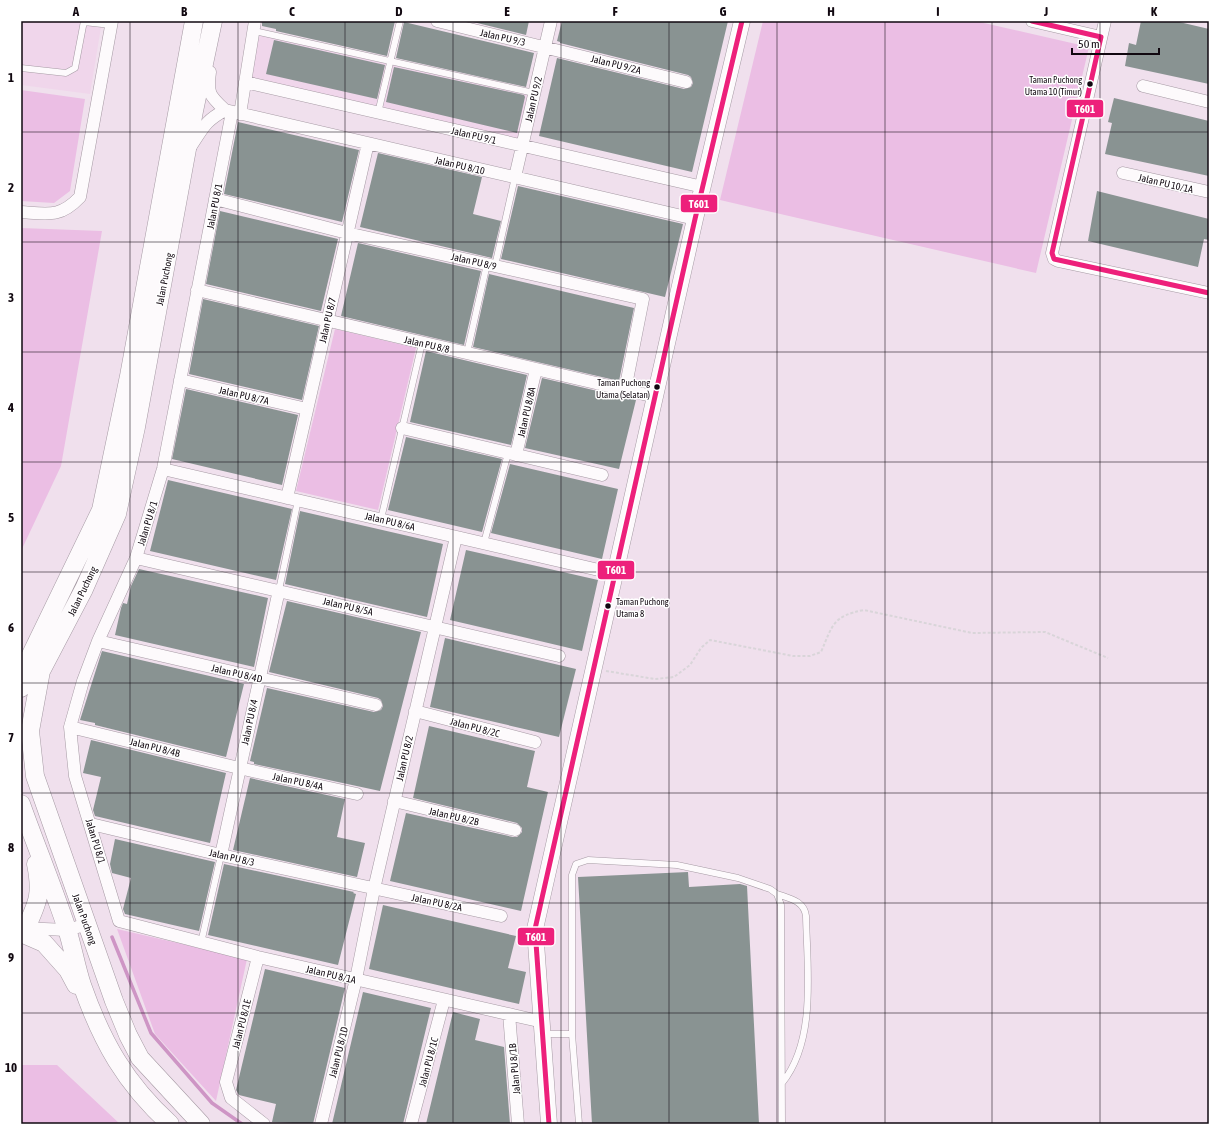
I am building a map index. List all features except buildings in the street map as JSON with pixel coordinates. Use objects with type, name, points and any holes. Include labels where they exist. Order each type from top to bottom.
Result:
[{"type":"main road","name":"Jalan Puchong","points":[[21,688],[26,665],[101,510],[131,368],[194,21]]},
{"type":"main road","name":"Jalan Puchong","points":[[201,1124],[140,1058],[128,1035],[114,1001],[35,776],[30,730],[41,671],[84,588],[117,514],[136,427],[211,30]]},
{"type":"main road","name":"Jalan Puchong","points":[[24,812],[67,930],[82,984],[101,1033],[123,1072],[153,1108],[170,1124]]},
{"type":"main road","points":[[24,812],[38,883],[38,901],[23,930],[44,943],[68,970],[101,1033]]},
{"type":"street","name":"Jalan PU 9/3","points":[[437,21],[545,47]]},
{"type":"street","name":"Jalan PU 9/2","points":[[515,177],[551,21]]},
{"type":"street","points":[[549,1124],[536,928],[695,219],[742,21]]},
{"type":"street","points":[[1032,21],[1101,37]]},
{"type":"street","points":[[1105,21],[1052,254],[1054,259],[1058,262],[1209,293]]},
{"type":"street","points":[[21,212],[52,214],[69,208],[80,197],[112,23]]},
{"type":"street","points":[[188,151],[200,129],[210,119],[232,112],[246,82],[254,26]]},
{"type":"street","points":[[211,30],[211,66],[208,88],[210,95],[232,112]]},
{"type":"street","name":"Jalan PU 9/2A","points":[[545,47],[686,82]]},
{"type":"street","name":"Jalan PU 9/1","points":[[246,82],[703,188]]},
{"type":"street","points":[[1143,86],[1209,102]]},
{"type":"street","name":"Jalan PU 8/10","points":[[232,112],[695,219]]},
{"type":"street","name":"Jalan PU 8/1","points":[[119,921],[91,824],[75,776],[70,727],[83,681],[98,641],[136,558],[163,469],[232,112]]},
{"type":"street","name":"Jalan PU 8/7","points":[[293,499],[307,409],[368,143]]},
{"type":"street","name":"Jalan PU 10/1A","points":[[1123,173],[1209,192]]},
{"type":"street","name":"Jalan PU 8/9","points":[[215,199],[347,233],[643,299],[625,390]]},
{"type":"street","name":"Jalan PU 8/8","points":[[198,290],[656,397]]},
{"type":"street","name":"Jalan PU 8/8A","points":[[512,454],[536,369]]},
{"type":"street","name":"Jalan PU 8/7A","points":[[180,380],[307,409]]},
{"type":"street","points":[[402,428],[602,475]]},
{"type":"street","name":"Jalan PU 8/6A","points":[[163,469],[616,574]]},
{"type":"street","name":"Jalan PU 8/2","points":[[356,980],[374,889],[456,537]]},
{"type":"street","name":"Jalan PU 8/5A","points":[[136,558],[560,656]]},
{"type":"street","name":"Jalan PU 8/4","points":[[221,855],[279,590]]},
{"type":"street","name":"Jalan PU 8/4D","points":[[98,641],[376,705]]},
{"type":"street","name":"Jalan PU 8/2C","points":[[415,711],[535,742]]},
{"type":"street","name":"Jalan PU 8/4B","points":[[70,727],[239,768]]},
{"type":"street","name":"Jalan PU 8/4A","points":[[239,768],[357,794]]},
{"type":"street","name":"Jalan PU 8/2B","points":[[394,801],[515,830]]},
{"type":"street","name":"Jalan PU 8/3","points":[[91,824],[374,889]]},
{"type":"street","name":"Jalan PU 8/2A","points":[[374,889],[501,916]]},
{"type":"street","name":"Jalan PU 8/1A","points":[[119,921],[258,957],[509,1014],[543,1028]]},
{"type":"street","points":[[23,930],[67,930],[88,924]]},
{"type":"street","name":"Jalan PU 8/1E","points":[[258,957],[226,1082],[230,1098],[264,1124]]},
{"type":"street","name":"Jalan PU 8/1D","points":[[321,1124],[356,980]]},
{"type":"street","name":"Jalan PU 8/1C","points":[[411,1124],[444,1000]]},
{"type":"street","name":"Jalan PU 8/1B","points":[[509,1014],[518,1124]]},
{"type":"lane","points":[[21,68],[66,73],[71,71],[75,68],[84,21],[112,23]]},
{"type":"lane","points":[[378,113],[400,21]]},
{"type":"lane","points":[[254,26],[390,61],[534,93]]},
{"type":"lane","points":[[468,353],[515,177]]},
{"type":"lane","points":[[381,519],[422,343]]},
{"type":"lane","points":[[484,544],[512,454]]},
{"type":"lane","points":[[279,590],[293,499]]},
{"type":"lane","points":[[201,943],[221,855]]},
{"type":"lane","points":[[579,1124],[572,1034],[572,875],[576,864],[588,860],[677,865],[738,878],[770,889],[777,894],[799,902],[803,906],[806,931],[808,1013],[796,1058],[790,1074],[782,1083]]},
{"type":"lane","points":[[777,894],[781,905],[782,1124]]},
{"type":"lane","points":[[543,1028],[572,1034]]},
{"type":"path","points":[[595,669],[655,679],[674,677],[690,665],[701,648],[710,640],[793,656],[810,656],[821,652],[836,620],[847,613],[864,610],[972,633],[1044,632],[1108,658]]},
{"type":"shaded area","points":[[21,21],[102,21],[90,94],[21,85]]},
{"type":"shaded area","points":[[763,21],[975,21],[1089,47],[1036,273],[720,200]]},
{"type":"shaded area","points":[[258,34],[529,95],[518,139],[252,79]]},
{"type":"shaded area","points":[[21,90],[85,99],[70,191],[54,203],[21,201]]},
{"type":"shaded area","points":[[21,228],[102,231],[61,466],[21,551]]},
{"type":"shaded area","points":[[335,329],[416,348],[378,510],[296,491]]},
{"type":"shaded area","points":[[117,929],[247,959],[216,1101],[155,1034]]},
{"type":"shaded area","points":[[21,1065],[57,1065],[120,1124],[21,1124]]},
{"type":"waterway","points":[[112,937],[151,1033],[212,1103],[242,1124]]},
{"type":"transit line","name":"T601","points":[[549,1124],[535,929],[695,219],[742,21]]},
{"type":"transit line","name":"T601","points":[[1032,21],[1101,37],[1052,253],[1054,259],[1209,293]]},
{"type":"place","name":"Taman Puchong Utama 10 (Timur)","points":[[1090,84]]},
{"type":"place","name":"Taman Puchong Utama (Selatan)","points":[[657,387]]},
{"type":"place","name":"Taman Puchong Utama 8","points":[[608,606]]}]
